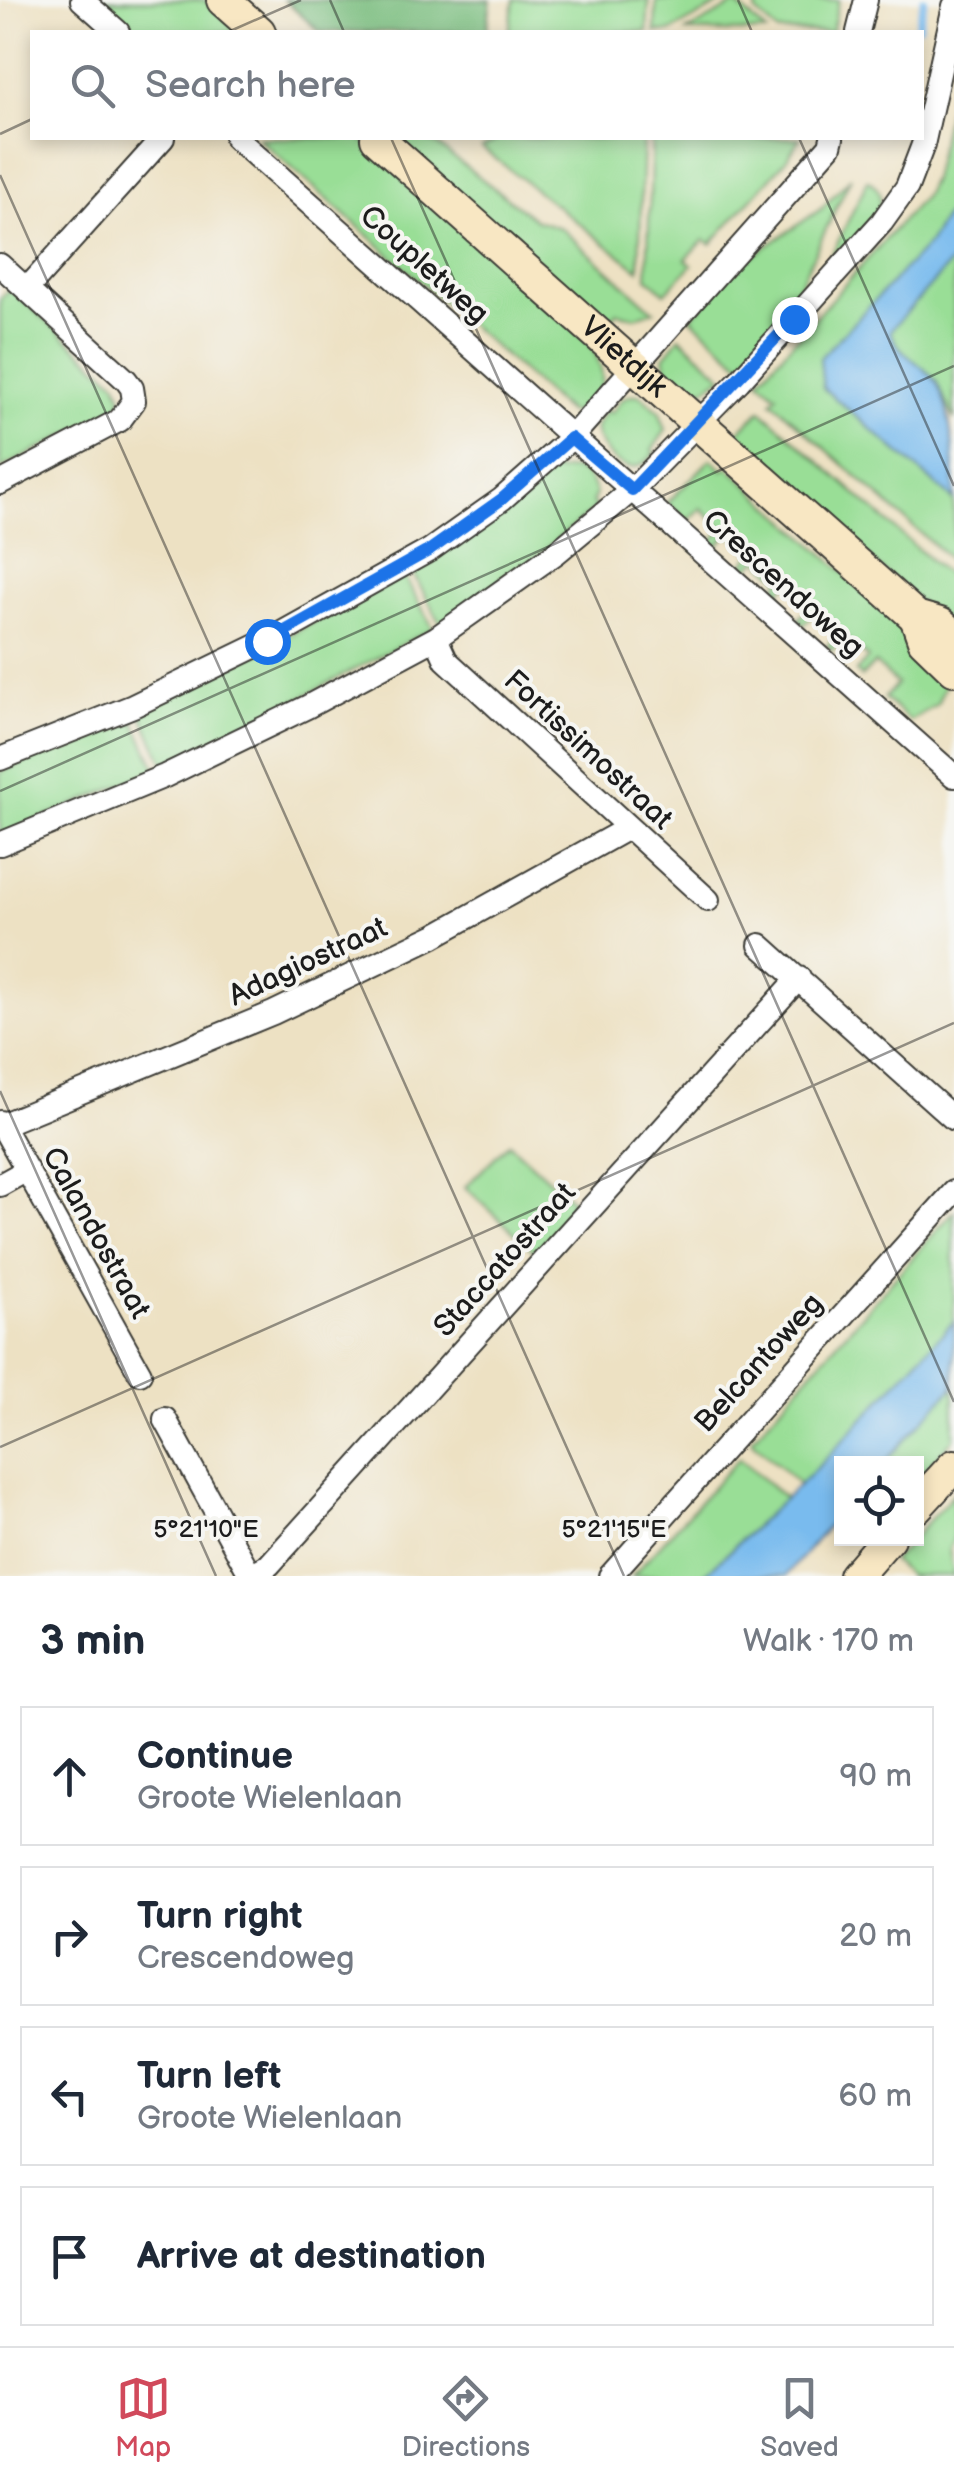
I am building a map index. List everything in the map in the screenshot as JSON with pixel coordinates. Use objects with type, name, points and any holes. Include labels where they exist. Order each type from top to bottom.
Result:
[{"type":"street","points":[[82,0],[116,30]]},
{"type":"street","points":[[223,0],[257,30]]},
{"type":"street","points":[[858,30],[866,0]]},
{"type":"street","points":[[0,844],[165,776],[308,707],[436,638],[556,554],[632,490],[882,222],[906,187],[923,145],[954,6]]},
{"type":"street","points":[[27,290],[161,140]]},
{"type":"street","name":"Coupletweg","points":[[238,140],[571,438]]},
{"type":"street","name":"Vlietdijk","points":[[379,140],[916,617],[940,624],[954,636]]},
{"type":"street","points":[[0,759],[133,706],[267,641],[430,550],[502,499],[571,438],[832,140]]},
{"type":"street","points":[[0,265],[126,380],[134,401],[120,420],[0,483]]},
{"type":"street","name":"Crescendoweg","points":[[571,438],[954,776]]},
{"type":"street","name":"Vlietdijk","points":[[916,617],[924,640],[954,669]]},
{"type":"street","name":"Fortissimostraat","points":[[436,638],[446,660],[708,900]]},
{"type":"street","name":"Adagiostraat","points":[[1,1124],[274,1012],[434,936],[628,828]]},
{"type":"street","points":[[760,945],[954,1119]]},
{"type":"street","name":"Staccatostraat","points":[[251,1575],[269,1565],[799,978]]},
{"type":"street","name":"Calandostraat","points":[[1,1124],[140,1373]]},
{"type":"street","points":[[0,1185],[26,1170]]},
{"type":"street","name":"Belcantoweg","points":[[610,1576],[954,1192]]},
{"type":"street","points":[[165,1419],[251,1575]]},
{"type":"street","points":[[924,1498],[954,1466]]},
{"type":"street","points":[[855,1576],[881,1546]]},
{"type":"green space","points":[[104,0],[205,0],[240,30],[138,30]]},
{"type":"green space","points":[[284,0],[491,0],[487,30],[318,30]]},
{"type":"green space","points":[[514,0],[649,0],[647,30],[509,30]]},
{"type":"green space","points":[[656,0],[728,0],[674,30],[655,30]]},
{"type":"green space","points":[[758,0],[839,0],[832,30],[776,30],[756,12]]},
{"type":"green space","points":[[736,4],[765,30],[690,30]]},
{"type":"green space","points":[[954,84],[954,202],[929,243],[823,388],[954,500],[954,563],[772,401],[777,395],[759,380],[924,196],[932,179]]},
{"type":"green space","points":[[260,140],[362,140],[588,341],[599,364],[602,384],[592,401],[569,413]]},
{"type":"green space","points":[[396,140],[427,140],[436,144],[536,220],[561,228],[654,311],[635,317],[618,312],[609,321]]},
{"type":"green space","points":[[497,140],[643,140],[639,270],[482,148]]},
{"type":"green space","points":[[652,140],[799,140],[787,159],[711,244],[704,240],[686,259],[692,265],[665,293],[647,277]]},
{"type":"green space","points":[[851,177],[784,317],[741,364],[691,318],[736,267],[821,209]]},
{"type":"green space","points":[[868,180],[878,190],[876,214],[823,272]]},
{"type":"green space","points":[[954,259],[954,420],[937,382],[897,348],[890,331]]},
{"type":"green space","points":[[10,289],[117,383],[122,398],[118,409],[0,469],[0,298]]},
{"type":"green space","points":[[680,337],[723,376],[690,393],[668,374],[664,357]]},
{"type":"green space","points":[[630,395],[640,395],[659,411],[666,430],[652,450],[655,453],[634,467],[627,467],[609,455],[595,428],[606,410],[611,413]]},
{"type":"green space","points":[[761,410],[954,581],[954,626],[924,607],[745,448],[747,445],[736,434]]},
{"type":"green space","points":[[711,459],[723,470],[728,467],[898,621],[949,676],[937,704],[910,721],[884,698],[897,684],[875,663],[861,677],[856,672],[868,658],[845,637],[832,651],[827,646],[839,632],[816,611],[803,625],[798,620],[810,605],[787,584],[774,598],[769,594],[781,580],[758,559],[745,573],[740,568],[752,554],[729,533],[717,547],[711,542],[723,528],[701,508],[688,521],[667,503]]},
{"type":"green space","points":[[553,467],[558,472],[571,469],[587,477],[596,494],[592,503],[597,507],[509,579],[441,624],[412,572]]},
{"type":"green space","points":[[404,576],[433,628],[165,765],[140,711]]},
{"type":"green space","points":[[132,716],[157,770],[0,836],[0,772]]},
{"type":"green space","points":[[509,1143],[578,1206],[536,1253],[465,1187]]},
{"type":"green space","points":[[954,1211],[954,1438],[924,1473],[924,1456],[834,1456],[834,1516],[751,1440]]},
{"type":"green space","points":[[739,1458],[785,1498],[703,1576],[632,1576]]},
{"type":"green space","points":[[954,1493],[954,1539],[949,1549],[954,1576],[909,1576],[893,1561],[906,1546],[924,1546],[924,1526]]},
{"type":"water","points":[[954,202],[954,259],[890,331],[900,348],[937,383],[943,396],[952,440],[954,500],[823,388],[820,358],[929,243]]},
{"type":"water","points":[[954,1321],[954,1386],[890,1456],[834,1456],[834,1519],[786,1576],[703,1576],[822,1463]]},
{"type":"waterway","points":[[918,26],[924,0]]},
{"type":"route","points":[[267,641],[430,550],[502,499],[571,438],[632,490],[794,319]]}]
